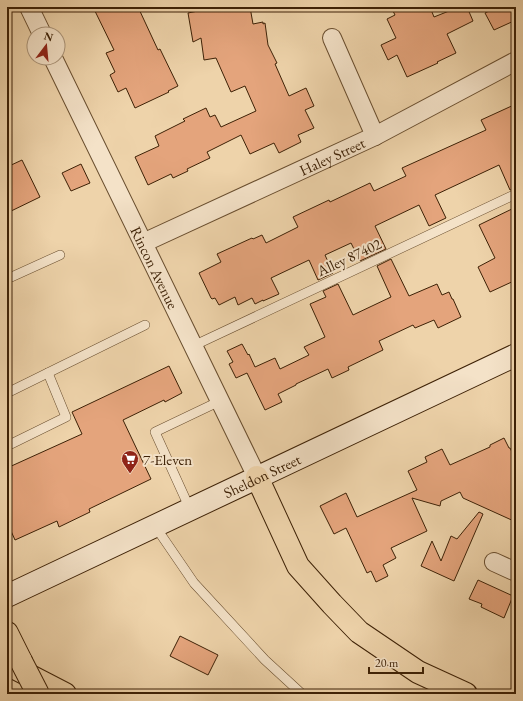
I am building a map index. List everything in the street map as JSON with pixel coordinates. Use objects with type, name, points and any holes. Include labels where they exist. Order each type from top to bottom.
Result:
[{"type":"main road","name":"Sheldon Street","points":[[7,596],[516,355]]},
{"type":"main road","points":[[257,477],[298,566],[332,604],[359,632],[418,672],[466,694]]},
{"type":"main road","points":[[7,633],[14,662],[38,694]]},
{"type":"main road","points":[[14,662],[65,694]]},
{"type":"street","points":[[28,7],[38,26]]},
{"type":"street","points":[[332,38],[375,136]]},
{"type":"street","name":"Haley Street","points":[[144,243],[375,136],[516,61]]},
{"type":"street","name":"Rincon Avenue","points":[[57,66],[257,477]]},
{"type":"street","points":[[494,562],[516,572]]},
{"type":"lane","name":"Alley 87402","points":[[194,346],[516,194]]},
{"type":"lane","points":[[7,279],[60,255]]},
{"type":"lane","points":[[7,393],[145,325]]},
{"type":"lane","points":[[7,446],[66,417],[48,373]]},
{"type":"lane","points":[[190,509],[155,432],[220,401]]},
{"type":"lane","points":[[155,526],[194,583],[265,660],[302,694]]},
{"type":"building","points":[[93,7],[138,7],[158,50],[160,49],[178,86],[168,91],[169,92],[135,108],[126,88],[118,92],[110,75],[115,72],[106,53],[114,50]]},
{"type":"building","points":[[203,7],[250,7],[253,24],[265,23],[268,45],[277,63],[275,64],[289,96],[306,88],[314,106],[305,110],[314,128],[298,135],[301,142],[279,153],[274,143],[250,154],[241,135],[207,152],[210,158],[187,169],[188,171],[173,178],[171,174],[148,185],[135,157],[159,146],[155,136],[185,121],[183,119],[206,108],[210,117],[215,115],[221,127],[256,111],[245,86],[231,92],[216,58],[204,60],[201,38],[193,42],[188,13],[203,10]]},
{"type":"building","points":[[391,7],[430,7],[434,17],[459,7],[467,7],[473,21],[447,34],[456,53],[407,77],[397,55],[388,60],[381,45],[396,38],[387,19],[395,15]]},
{"type":"building","points":[[497,7],[516,7],[516,20],[494,30],[485,13]]},
{"type":"building","points":[[516,104],[516,188],[510,190],[499,165],[435,195],[446,218],[429,226],[419,205],[375,226],[386,249],[360,261],[351,243],[325,255],[333,273],[318,280],[309,260],[271,278],[279,294],[255,304],[252,298],[238,305],[235,297],[219,305],[215,298],[211,298],[199,273],[221,262],[217,254],[262,235],[266,243],[298,227],[293,217],[329,200],[330,202],[370,183],[374,191],[406,176],[402,168],[486,130],[481,120]]},
{"type":"building","points":[[22,160],[40,197],[7,213],[7,167]]},
{"type":"building","points":[[81,164],[90,183],[71,191],[62,173]]},
{"type":"building","points":[[516,207],[516,280],[490,292],[478,267],[495,258],[479,225]]},
{"type":"building","points":[[391,259],[409,296],[437,284],[442,295],[449,292],[461,317],[438,328],[434,320],[415,328],[413,325],[379,341],[383,350],[348,367],[349,370],[332,378],[328,369],[296,384],[278,394],[282,402],[265,410],[247,373],[236,378],[229,364],[233,362],[227,351],[242,344],[255,367],[275,358],[280,369],[309,355],[304,347],[325,337],[310,304],[326,297],[323,291],[338,284],[353,315],[391,297],[377,266]]},
{"type":"building","points":[[169,366],[182,393],[123,420],[151,479],[89,509],[90,512],[59,527],[57,521],[15,540],[7,522],[7,468],[82,434],[72,412]]},
{"type":"building","points":[[504,438],[516,460],[516,522],[463,498],[460,492],[441,501],[440,506],[412,498],[427,531],[391,548],[396,558],[383,565],[388,576],[376,582],[371,571],[367,573],[346,528],[334,534],[320,506],[346,493],[357,517],[417,490],[408,471],[427,462],[425,457],[442,449],[450,465],[490,447],[490,445]]},
{"type":"building","points":[[479,512],[483,514],[454,581],[421,566],[432,541],[441,561],[451,536],[457,539]]},
{"type":"building","points":[[478,580],[513,596],[504,618],[481,607],[482,604],[469,599]]},
{"type":"building","points":[[180,636],[218,655],[208,675],[170,656]]},
{"type":"place","name":"7-Eleven","points":[[130,474]]}]
